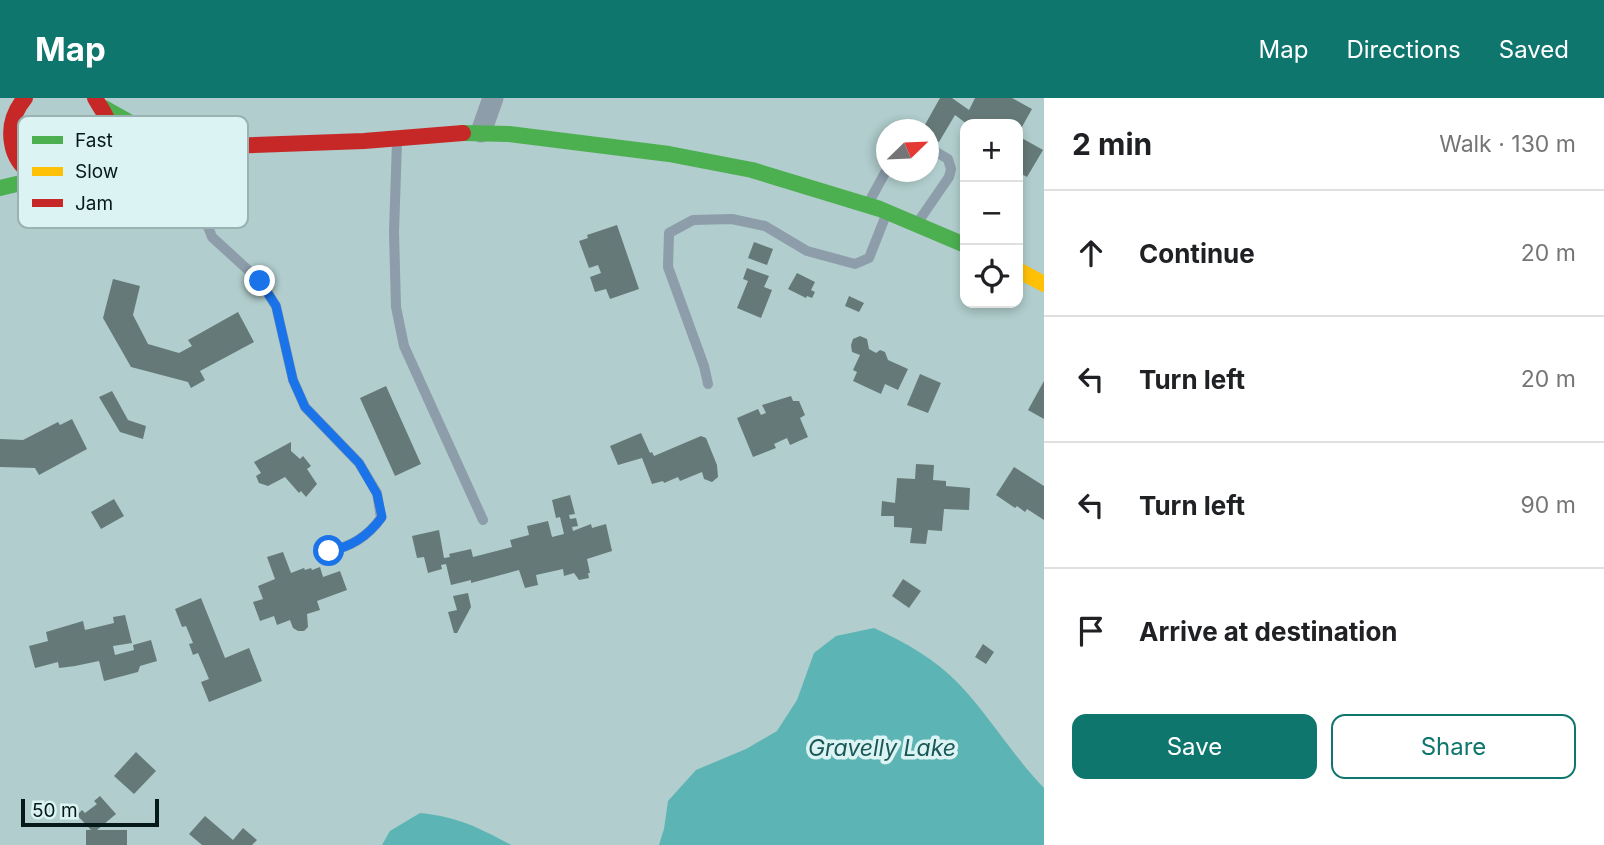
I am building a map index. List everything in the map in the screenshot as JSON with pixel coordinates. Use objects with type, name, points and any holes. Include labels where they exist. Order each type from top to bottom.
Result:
[{"type":"main road","points":[[9,98],[13,114]]},
{"type":"main road","points":[[18,160],[5,138],[13,114],[25,98]]},
{"type":"main road","points":[[100,103],[121,116]]},
{"type":"main road","points":[[248,146],[481,132],[710,161],[752,170],[867,205],[960,243]]},
{"type":"main road","points":[[0,188],[18,184]]},
{"type":"main road","points":[[1023,273],[1044,284]]},
{"type":"street","points":[[481,132],[493,98]]},
{"type":"lane","points":[[397,139],[394,232],[396,307],[404,346],[483,520]]},
{"type":"lane","points":[[917,225],[951,169],[948,159],[939,153]]},
{"type":"lane","points":[[867,205],[881,182]]},
{"type":"lane","points":[[708,384],[668,267],[669,233],[693,220],[732,219],[765,226],[807,251],[855,264],[869,258],[887,212]]},
{"type":"lane","points":[[208,228],[212,237],[260,281],[276,306],[293,380],[305,407],[359,463],[377,494],[382,517],[371,532],[346,548],[329,551]]},
{"type":"water","name":"Gravelly Lake","points":[[874,628],[919,652],[950,675],[1044,788],[1044,845],[659,845],[668,801],[696,770],[746,749],[777,731],[797,700],[814,653],[836,636]]},
{"type":"water","points":[[420,813],[467,824],[511,845],[382,845],[390,831]]},
{"type":"building","points":[[940,98],[952,98],[969,110],[975,98],[1012,98],[1032,109],[1023,125],[1023,119],[960,119],[955,115],[939,142],[939,119],[928,119]]},
{"type":"building","points":[[1023,139],[1043,150],[1027,177],[1023,175]]},
{"type":"building","points":[[617,225],[639,289],[610,299],[606,289],[595,292],[590,277],[601,273],[598,265],[589,268],[579,241],[588,238],[587,235]]},
{"type":"building","points":[[754,242],[773,249],[767,265],[748,258]]},
{"type":"building","points":[[747,268],[769,276],[764,287],[772,290],[761,318],[737,308],[748,281],[743,279]]},
{"type":"building","points":[[797,273],[815,282],[811,290],[815,292],[812,298],[806,298],[788,289]]},
{"type":"building","points":[[113,279],[140,286],[133,315],[148,344],[179,353],[192,346],[188,340],[238,312],[254,342],[200,371],[205,380],[191,388],[188,382],[131,367],[103,318]]},
{"type":"building","points":[[849,296],[864,303],[859,312],[845,306]]},
{"type":"building","points":[[860,336],[867,339],[869,349],[876,353],[880,350],[885,352],[888,360],[908,369],[898,390],[885,384],[881,394],[853,381],[857,372],[853,370],[860,355],[852,352],[851,345],[853,339]]},
{"type":"building","points":[[920,374],[941,383],[928,413],[907,405]]},
{"type":"building","points":[[1044,381],[1044,419],[1028,410]]},
{"type":"building","points":[[386,386],[421,464],[395,476],[360,398]]},
{"type":"building","points":[[112,391],[128,420],[146,426],[143,439],[120,432],[99,397]]},
{"type":"building","points":[[791,396],[793,401],[799,401],[805,415],[800,418],[808,437],[790,445],[787,438],[774,444],[776,448],[753,457],[737,418],[758,409],[761,415],[766,413],[762,405]]},
{"type":"building","points":[[72,419],[87,449],[39,475],[35,468],[0,467],[0,439],[23,440],[58,422],[60,425]]},
{"type":"building","points":[[641,433],[654,456],[701,436],[706,438],[717,465],[718,477],[712,482],[704,479],[702,472],[680,481],[678,477],[664,483],[652,484],[642,458],[618,465],[610,446]]},
{"type":"building","points":[[291,442],[291,451],[300,459],[303,456],[311,466],[307,469],[317,484],[306,497],[285,477],[268,486],[259,483],[256,476],[261,473],[254,462]]},
{"type":"building","points":[[916,464],[934,465],[933,480],[946,481],[946,486],[970,488],[969,510],[944,509],[942,531],[928,530],[926,544],[910,543],[912,528],[894,527],[894,516],[881,516],[882,501],[895,503],[897,478],[915,479]]},
{"type":"building","points":[[1014,467],[1044,486],[1044,520],[1027,509],[1025,512],[1017,506],[1015,508],[996,495]]},
{"type":"building","points":[[570,495],[575,514],[569,515],[570,519],[576,518],[578,526],[572,527],[573,531],[591,524],[592,528],[606,524],[612,551],[587,559],[589,578],[579,580],[574,573],[564,576],[563,569],[536,575],[538,585],[525,588],[519,570],[471,583],[471,580],[451,585],[446,564],[441,565],[442,569],[428,573],[424,557],[417,558],[412,536],[439,530],[444,558],[450,557],[449,554],[471,549],[473,557],[512,547],[510,540],[529,535],[527,526],[548,521],[552,537],[564,534],[560,517],[556,518],[552,500]]},
{"type":"building","points":[[114,499],[124,516],[101,529],[91,512]]},
{"type":"building","points":[[283,552],[291,573],[304,568],[312,570],[320,567],[323,577],[340,571],[347,590],[317,601],[320,610],[307,614],[308,627],[304,631],[293,628],[290,620],[277,625],[274,616],[260,621],[253,602],[263,599],[258,586],[275,579],[267,557]]},
{"type":"building","points":[[903,579],[921,591],[909,608],[892,596]]},
{"type":"building","points":[[468,593],[471,607],[457,633],[454,633],[448,612],[457,610],[453,596]]},
{"type":"building","points":[[201,598],[225,658],[249,648],[262,681],[209,702],[201,682],[209,679],[198,653],[193,655],[189,644],[193,643],[186,626],[182,627],[175,609]]},
{"type":"building","points":[[125,615],[132,643],[113,646],[115,655],[134,650],[133,645],[151,640],[157,661],[140,666],[138,672],[104,681],[99,661],[59,668],[58,662],[35,668],[29,646],[48,641],[46,632],[83,621],[85,630],[114,623],[113,617]]},
{"type":"building","points":[[983,644],[994,652],[986,664],[975,657]]},
{"type":"building","points":[[136,752],[156,771],[134,794],[114,776]]},
{"type":"building","points":[[100,796],[116,814],[97,830],[127,830],[127,845],[86,845],[86,830],[91,830],[77,815],[82,810],[85,813],[97,804],[94,801]]},
{"type":"building","points":[[205,816],[233,840],[243,828],[257,840],[252,845],[202,845],[189,834]]},
{"type":"traffic: fast","points":[[104,108],[118,116]]},
{"type":"traffic: fast","points":[[463,133],[509,134],[669,154],[752,170],[880,209],[960,243]]},
{"type":"traffic: fast","points":[[0,188],[18,184]]},
{"type":"traffic: slow","points":[[1023,273],[1044,284]]},
{"type":"traffic: jam","points":[[18,158],[12,143],[12,125],[15,113],[25,98]]},
{"type":"traffic: jam","points":[[95,98],[105,116]]},
{"type":"traffic: jam","points":[[248,145],[364,141],[463,133]]},
{"type":"route","points":[[260,281],[276,306],[293,380],[305,407],[359,463],[377,494],[382,517],[371,532],[346,548],[329,551]]}]
